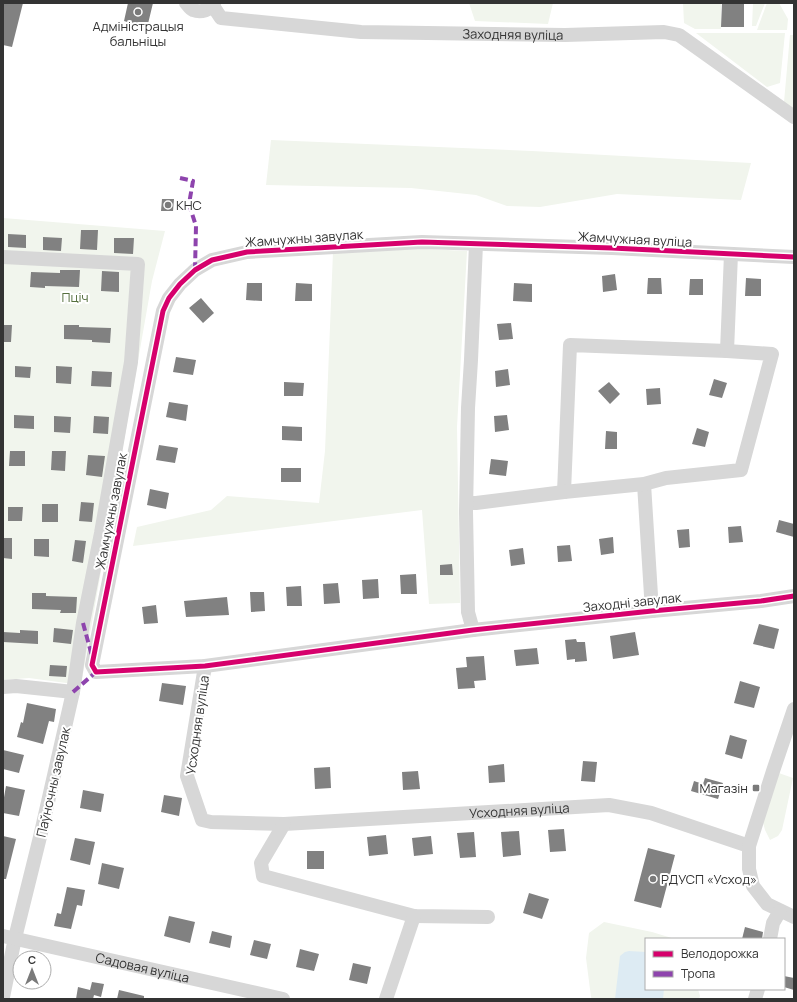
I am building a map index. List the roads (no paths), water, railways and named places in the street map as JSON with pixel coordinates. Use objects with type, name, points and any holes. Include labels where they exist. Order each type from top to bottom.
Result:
[{"type":"street","points":[[186,3],[192,10],[203,12],[214,5]]},
{"type":"street","name":"Заходняя вуліца","points":[[214,5],[221,18],[361,32],[565,35],[664,32],[680,35],[794,117]]},
{"type":"street","name":"Жамчужны завулак","points":[[473,630],[205,666],[96,672],[92,665],[163,311],[169,298],[180,284],[195,270],[212,260],[247,252],[422,242],[476,244]]},
{"type":"street","points":[[473,630],[468,612],[466,503],[468,408],[472,360],[476,244]]},
{"type":"street","name":"Жамчужная вуліца","points":[[476,244],[612,248],[794,257]]},
{"type":"street","points":[[727,351],[731,254]]},
{"type":"street","name":"Паўночны завулак","points":[[3,257],[138,264],[131,362],[102,532],[83,623],[73,692],[40,837],[9,937],[3,997]]},
{"type":"street","points":[[466,503],[480,503],[564,492],[644,484],[666,478],[741,470],[772,354],[570,345],[564,492]]},
{"type":"street","points":[[644,484],[652,611]]},
{"type":"street","name":"Заходні завулак","points":[[473,630],[761,601],[794,596]]},
{"type":"street","name":"Усходняя вуліца","points":[[205,666],[187,776],[202,820],[211,822],[284,824],[609,805],[652,813],[749,846]]},
{"type":"street","points":[[3,687],[16,686],[73,692]]},
{"type":"street","points":[[794,709],[749,846],[749,869],[753,886],[767,904],[794,917]]},
{"type":"street","points":[[284,824],[261,863],[263,876],[414,916],[488,917]]},
{"type":"street","points":[[770,938],[773,923],[780,911]]},
{"type":"street","points":[[386,999],[414,916]]},
{"type":"street","name":"Садовая вуліца","points":[[9,937],[283,999]]},
{"type":"place","name":"Адміністрацыя бальніцы","points":[[138,12]]},
{"type":"place","name":"КНС","points":[[168,205]]},
{"type":"place","name":"Магазін","points":[[756,788]]},
{"type":"place","name":"РДУСП «Усход»","points":[[653,879]]},
{"type":"park label","name":"Пціч","points":[[75,297]]}]
